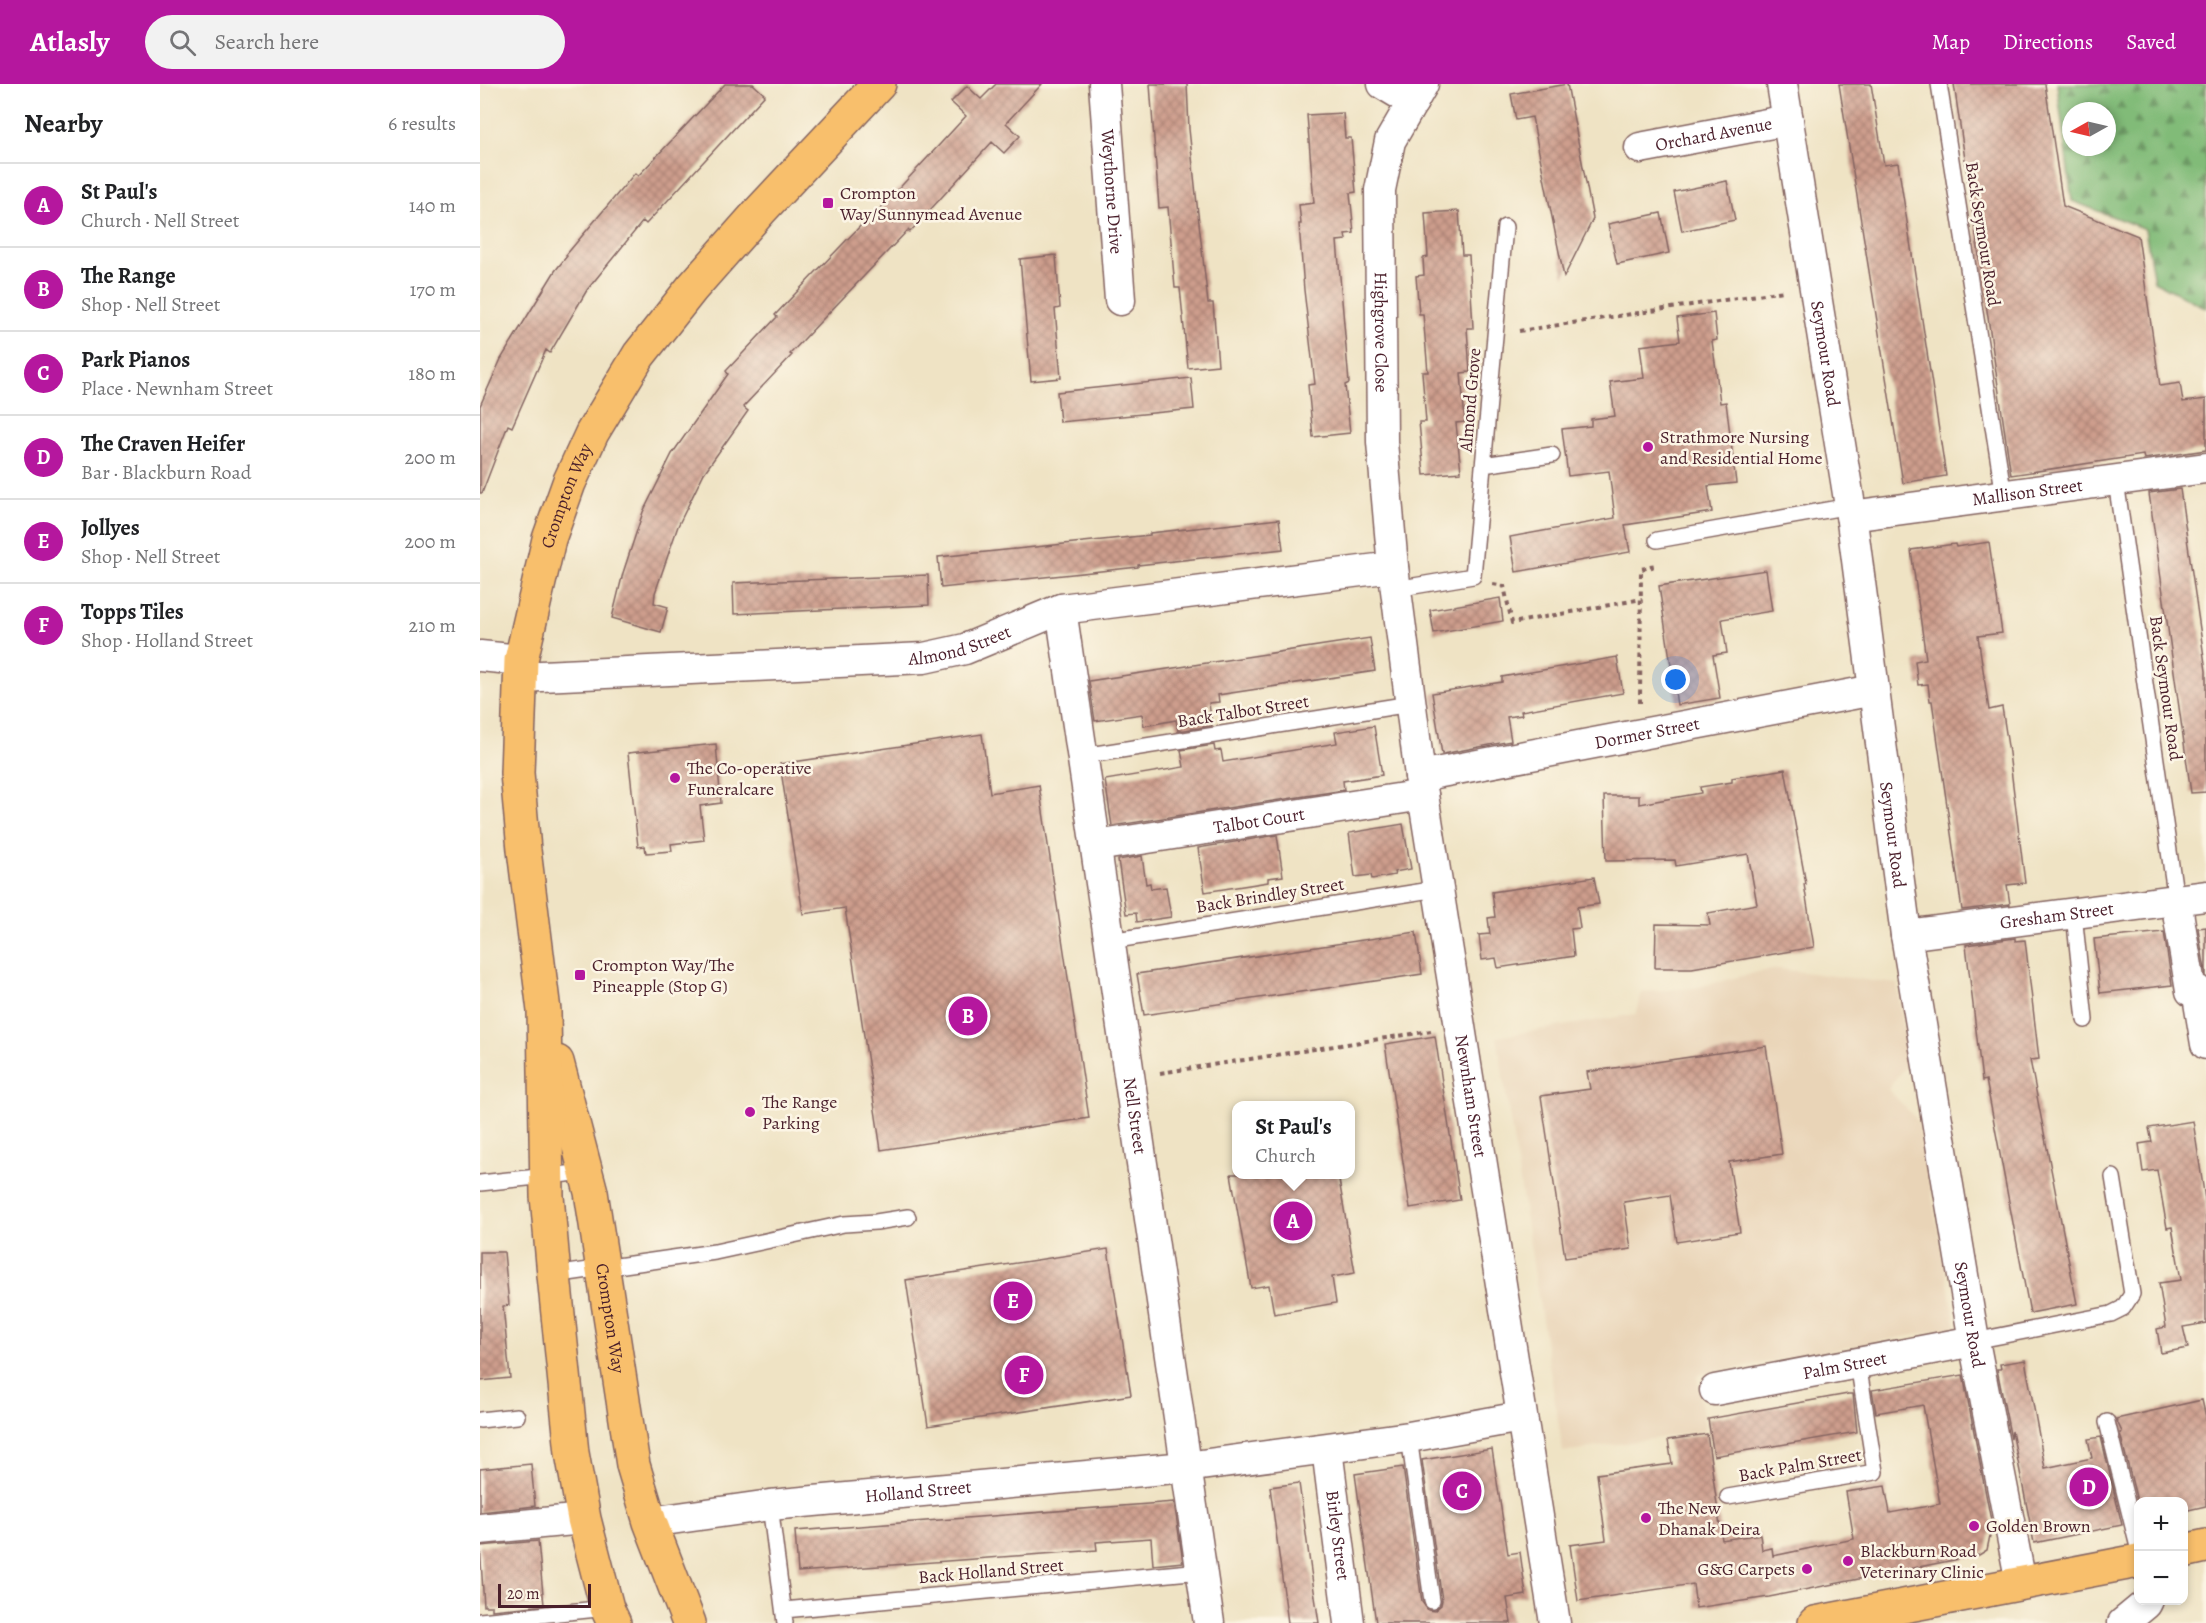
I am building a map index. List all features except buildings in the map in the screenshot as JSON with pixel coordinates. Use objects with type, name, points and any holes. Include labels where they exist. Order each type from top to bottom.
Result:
[{"type":"highway","name":"Crompton Way","points":[[609,1618],[584,1519],[572,1453],[554,1275],[547,1176],[544,1011],[517,773],[521,669],[549,539],[569,483],[592,434],[639,355],[699,280],[879,84]]},
{"type":"highway","name":"Crompton Way","points":[[544,1011],[591,1192],[628,1441],[650,1522],[689,1623]]},
{"type":"highway","points":[[2188,1550],[2206,1546]]},
{"type":"highway","points":[[1815,1623],[2134,1562]]},
{"type":"street","name":"Weythorne Drive","points":[[1104,84],[1120,300]]},
{"type":"street","name":"Highgrove Close","points":[[1383,84],[1418,93],[1390,141],[1380,190],[1382,442],[1394,578]]},
{"type":"street","name":"Seymour Road","points":[[1782,84],[1850,511],[1906,935],[1974,1341],[2021,1583]]},
{"type":"street","name":"Orchard Avenue","points":[[1640,148],[1788,120]]},
{"type":"street","name":"Mallison Street","points":[[1850,511],[2004,496],[2116,481],[2205,477]]},
{"type":"street","name":"Almond Street","points":[[480,656],[521,669],[924,658],[964,649],[1062,609],[1394,578]]},
{"type":"street","name":"Newnham Street","points":[[1394,578],[1437,889],[1555,1623]]},
{"type":"street","name":"Nell Street","points":[[1062,609],[1209,1623]]},
{"type":"street","name":"Dormer Street","points":[[1421,785],[1639,734],[1874,690]]},
{"type":"street","name":"Talbot Court","points":[[1096,846],[1421,785]]},
{"type":"street","name":"Gresham Street","points":[[1906,935],[2206,896]]},
{"type":"street","points":[[2176,900],[2190,991],[2201,989],[2206,1044]]},
{"type":"street","name":"Palm Street","points":[[1715,1390],[1974,1341]]},
{"type":"street","name":"Holland Street","points":[[650,1522],[770,1505],[1186,1467],[1409,1437],[1521,1417]]},
{"type":"street","name":"Birley Street","points":[[1328,1449],[1349,1623]]},
{"type":"street","points":[[480,1530],[584,1519]]},
{"type":"street","points":[[2123,1623],[2145,1605]]},
{"type":"lane","name":"Back Seymour Road","points":[[1939,84],[2004,496]]},
{"type":"lane","name":"Almond Grove","points":[[1473,576],[1505,228]]},
{"type":"lane","points":[[1483,465],[1552,455]]},
{"type":"lane","name":"Back Seymour Road","points":[[2116,481],[2176,900]]},
{"type":"lane","points":[[1657,540],[1850,511]]},
{"type":"lane","points":[[1394,578],[1473,576]]},
{"type":"lane","name":"Back Talbot Street","points":[[1083,756],[1410,704]]},
{"type":"lane","name":"Back Brindley Street","points":[[1110,941],[1437,889]]},
{"type":"lane","points":[[2074,914],[2085,1020]]},
{"type":"lane","points":[[480,1183],[586,1172]]},
{"type":"lane","points":[[1974,1341],[2111,1314],[2123,1308],[2132,1294],[2113,1177]]},
{"type":"lane","points":[[554,1275],[715,1252],[844,1224],[908,1217]]},
{"type":"lane","name":"Back Palm Street","points":[[1728,1497],[1875,1472],[1858,1363]]},
{"type":"lane","points":[[480,1420],[517,1416]]},
{"type":"lane","points":[[2107,1422],[2134,1527]]},
{"type":"lane","points":[[1409,1437],[1432,1601]]},
{"type":"lane","points":[[770,1505],[784,1616]]},
{"type":"lane","name":"Back Holland Street","points":[[784,1616],[1202,1571]]},
{"type":"lane","points":[[480,1621],[609,1618]]},
{"type":"path","points":[[1496,334],[1814,286]]},
{"type":"path","points":[[1639,734],[1641,569],[1652,567],[1651,559],[1657,540]]},
{"type":"path","points":[[1473,576],[1500,587],[1504,586],[1512,623],[1642,599]]},
{"type":"path","points":[[1130,1077],[1459,1027]]},
{"type":"shaded area","points":[[1779,969],[1897,984],[1909,1061],[1888,1089],[1918,1121],[1956,1327],[1697,1375],[1705,1431],[1563,1452],[1497,1037],[1636,1014],[1641,992],[1694,988]]},
{"type":"green space","points":[[2057,84],[2206,84],[2206,308],[2154,281],[2145,229],[2072,201],[2066,156],[2116,156],[2116,102],[2062,102],[2062,123]]},
{"type":"place","name":"Crompton Way/Sunnymead Avenue","points":[[828,203]]},
{"type":"place","name":"Strathmore Nursing and Residential Home","points":[[1648,447]]},
{"type":"place","name":"The Co-operative Funeralcare","points":[[675,778]]},
{"type":"place","name":"Crompton Way/The Pineapple (Stop G)","points":[[580,975]]},
{"type":"place","name":"The Range","points":[[968,1016]]},
{"type":"place","name":"The Range Parking","points":[[750,1112]]},
{"type":"place","name":"St Paul's","points":[[1293,1221]]},
{"type":"place","name":"Jollyes","points":[[1013,1301]]},
{"type":"place","name":"Topps Tiles","points":[[1024,1375]]},
{"type":"place","name":"The Craven Heifer","points":[[2089,1487]]},
{"type":"place","name":"Park Pianos","points":[[1462,1491]]},
{"type":"place","name":"The New Dhanak Deira","points":[[1646,1518]]},
{"type":"place","name":"Golden Brown","points":[[1974,1526]]},
{"type":"place","name":"Blackburn Road Veterinary Clinic","points":[[1848,1561]]},
{"type":"place","name":"G&G Carpets","points":[[1807,1569]]}]
